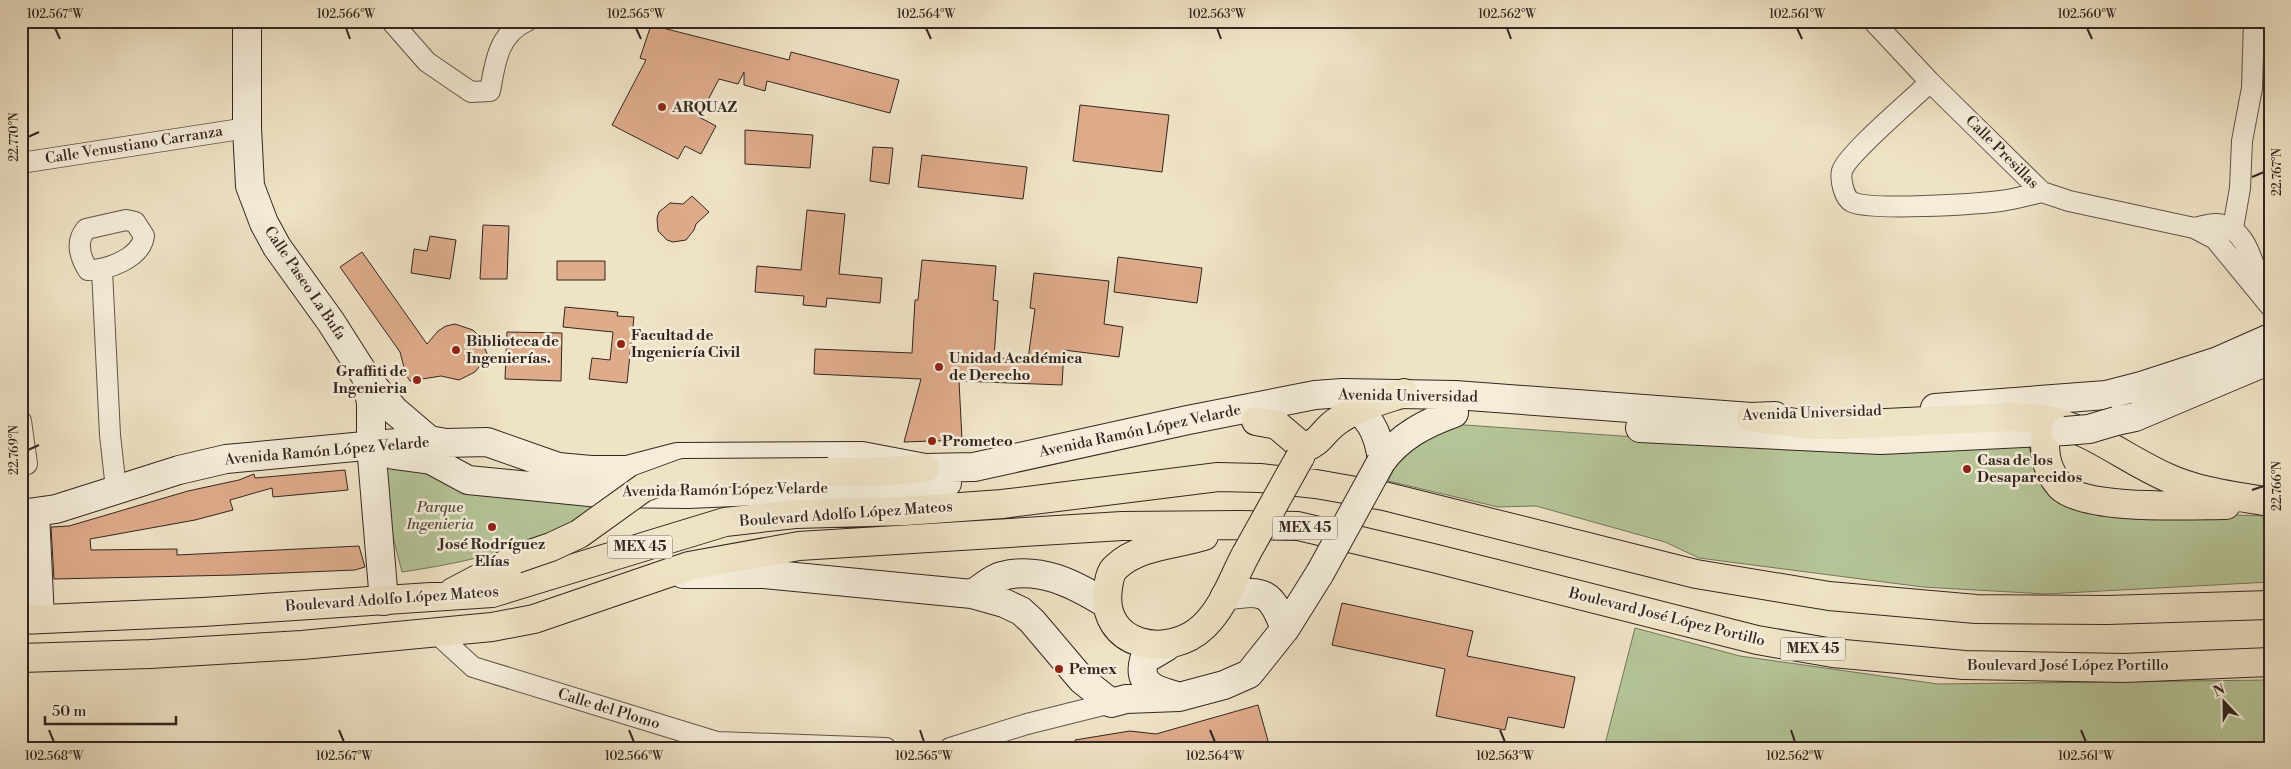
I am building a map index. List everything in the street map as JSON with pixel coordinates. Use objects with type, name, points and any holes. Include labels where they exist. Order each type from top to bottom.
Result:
[{"type":"main road","points":[[1239,525],[1187,541],[1145,551],[1127,558],[1113,569],[1105,603],[1117,630],[1139,642],[1166,647],[1204,627],[1219,608],[1301,453],[1316,444],[1350,400],[1404,393]]},
{"type":"main road","points":[[1751,417],[1812,424],[1844,425],[2011,417],[2037,418],[2055,422],[2089,435],[2167,478],[2209,491],[2270,504]]},
{"type":"main road","points":[[1256,421],[1277,424],[1301,453]]},
{"type":"main road","points":[[2045,432],[2044,450],[2051,472],[2061,487],[2075,496],[2105,502],[2140,504],[2270,504]]},
{"type":"main road","points":[[442,598],[516,559],[551,547],[579,534],[643,488],[684,473],[864,472],[925,468]]},
{"type":"main road","name":"Boulevard Adolfo López Mateos","points":[[30,619],[203,612],[442,598],[492,593],[520,586],[688,531],[725,522],[796,514],[905,511],[993,504],[1218,477],[1260,478],[1316,484],[1384,496],[1696,574],[1829,596],[1976,609],[2107,610],[2270,606]]},
{"type":"main road","name":"Boulevard Adolfo López Mateos","points":[[21,658],[150,654],[302,645],[437,634],[534,619],[689,566],[799,546],[1122,526],[1239,525]]},
{"type":"main road","name":"Boulevard José López Portillo","points":[[1239,525],[1298,526],[1369,542],[1757,640],[1833,653],[1974,665],[2124,668],[2270,662]]},
{"type":"street","name":"Calle Paseo La Bufa","points":[[247,21],[247,128],[250,186],[264,223],[277,247],[332,322],[366,377],[371,403],[372,449],[384,601]]},
{"type":"street","points":[[391,21],[426,62],[471,92],[490,91],[497,52],[516,26],[527,21]]},
{"type":"street","name":"Calle Presillas","points":[[1873,21],[1930,82],[2042,192],[2069,201],[2194,228]]},
{"type":"street","points":[[2233,228],[2240,188],[2242,141],[2252,88],[2254,21]]},
{"type":"street","points":[[1930,82],[1847,161],[1841,181],[1848,199],[1854,203],[1870,207],[1927,205],[2001,201],[2042,192]]},
{"type":"street","name":"Calle Venustiano Carranza","points":[[21,163],[247,128]]},
{"type":"street","points":[[2194,228],[2216,224],[2233,228],[2242,238],[2252,260],[2267,303]]},
{"type":"street","points":[[2194,228],[2216,239],[2267,303]]},
{"type":"street","points":[[102,270],[110,435],[116,489]]},
{"type":"street","name":"Avenida Universidad","points":[[1404,393],[1751,417],[1934,408],[2106,395],[2218,361],[2270,338]]},
{"type":"street","name":"Avenida Universidad","points":[[1315,403],[1350,400],[1402,412],[1454,413],[1682,431],[1881,440],[2089,429],[2144,413],[2270,360]]},
{"type":"street","points":[[366,377],[395,411],[429,440]]},
{"type":"street","points":[[1350,400],[1374,425],[1380,440],[1382,461]]},
{"type":"street","name":"Avenida Ramón López Velarde","points":[[28,518],[116,489],[226,459],[372,449],[431,460],[468,480],[600,493],[688,494],[964,482],[1068,462],[1256,421],[1315,403]]},
{"type":"street","name":"Avenida Ramón López Velarde","points":[[28,518],[226,467],[344,453],[429,440],[446,443],[487,442],[558,467],[627,470],[678,457],[862,456],[925,468],[974,467],[1198,418],[1315,403]]},
{"type":"street","points":[[950,748],[1028,724],[1126,699],[1179,697],[1224,685],[1249,674],[1285,630],[1320,573],[1382,461],[1407,435],[1424,424],[1454,413]]},
{"type":"street","points":[[21,422],[27,464]]},
{"type":"street","points":[[540,488],[558,467]]},
{"type":"street","points":[[28,518],[30,619]]},
{"type":"street","points":[[972,594],[1001,576],[1023,573],[1059,578],[1105,603]]},
{"type":"street","name":"Boulevard Adolfo López Mateos","points":[[669,574],[764,574],[972,594],[1004,603],[1032,621],[1082,680],[1111,703]]},
{"type":"street","points":[[1225,596],[1247,592],[1262,594],[1276,604],[1285,630]]},
{"type":"street","name":"Calle del Plomo","points":[[437,634],[473,667],[717,742],[886,748]]},
{"type":"street","points":[[1166,647],[1144,660],[1142,669],[1144,677],[1153,690],[1179,697]]},
{"type":"green space","points":[[1451,424],[1834,451],[2028,444],[2033,461],[2086,511],[2270,516],[2270,582],[2046,594],[1923,587],[1699,558],[1665,542],[1536,506],[1498,507],[1388,481],[1403,451]]},
{"type":"green space","name":"Parque Ingenieria","points":[[372,455],[622,494],[566,526],[521,545],[462,561],[402,572]]},
{"type":"green space","points":[[1635,628],[1740,656],[1938,684],[2270,680],[2270,748],[1604,748]]},
{"type":"building","points":[[651,25],[789,60],[791,52],[899,80],[890,113],[767,81],[765,91],[744,85],[744,72],[738,84],[719,79],[699,117],[716,126],[701,154],[685,146],[678,159],[612,125],[646,60],[640,58]]},
{"type":"building","points":[[1080,105],[1169,115],[1162,172],[1073,161]]},
{"type":"building","points":[[745,130],[813,135],[810,168],[745,164]]},
{"type":"building","points":[[873,147],[893,148],[889,184],[870,181]]},
{"type":"building","points":[[922,155],[1027,167],[1023,199],[918,187]]},
{"type":"building","points":[[692,196],[709,212],[696,224],[686,240],[673,242],[667,240],[658,231],[657,218],[659,212],[670,203],[683,204]]},
{"type":"building","points":[[807,210],[845,214],[839,274],[882,278],[880,303],[827,298],[826,307],[803,305],[804,296],[755,292],[757,266],[801,270]]},
{"type":"building","points":[[483,225],[509,226],[507,279],[480,279]]},
{"type":"building","points":[[430,236],[456,240],[450,279],[411,273],[414,249],[427,251]]},
{"type":"building","points":[[362,252],[427,344],[438,331],[446,326],[455,324],[473,330],[480,337],[488,356],[475,372],[459,380],[441,376],[410,381],[406,375],[400,352],[340,267]]},
{"type":"building","points":[[1118,257],[1202,268],[1197,303],[1114,292]]},
{"type":"building","points":[[922,260],[996,266],[993,300],[998,301],[994,358],[1028,359],[1035,309],[1030,308],[1034,273],[1109,281],[1104,324],[1123,327],[1119,357],[1064,350],[1062,385],[959,381],[962,440],[904,442],[921,379],[814,374],[815,349],[912,353],[915,300],[918,300]]},
{"type":"building","points":[[557,261],[605,261],[605,280],[557,280]]},
{"type":"building","name":"Facultad de Ingeniería Civil","points":[[565,307],[618,312],[617,316],[634,317],[627,383],[589,379],[592,358],[610,360],[613,332],[563,327]]},
{"type":"building","points":[[507,332],[562,333],[561,381],[505,379]]},
{"type":"building","points":[[345,470],[348,490],[273,497],[272,488],[230,500],[233,510],[195,520],[90,539],[91,550],[177,549],[177,555],[359,546],[365,567],[355,570],[236,575],[54,579],[51,527],[69,526],[188,491],[239,480],[254,474],[255,478]]},
{"type":"building","points":[[1342,603],[1473,631],[1467,656],[1575,677],[1564,728],[1508,717],[1505,730],[1436,716],[1445,669],[1332,645]]},
{"type":"building","points":[[1258,705],[1270,748],[1076,748],[1075,740],[1130,731],[1156,734]]},
{"type":"place","name":"ARQUAZ","points":[[662,107]]},
{"type":"place","name":"Facultad de Ingeniería Civil","points":[[621,344]]},
{"type":"place","name":"Biblioteca de Ingenierías.","points":[[456,350]]},
{"type":"place","name":"Unidad Académica de Derecho","points":[[939,367]]},
{"type":"place","name":"Graffiti de Ingenieria","points":[[417,380]]},
{"type":"place","name":"Prometeo","points":[[932,441]]},
{"type":"place","name":"Casa de los Desaparecidos","points":[[1967,469]]},
{"type":"place","name":"José Rodríguez Elías","points":[[492,527]]},
{"type":"place","name":"Pemex","points":[[1059,669]]}]
